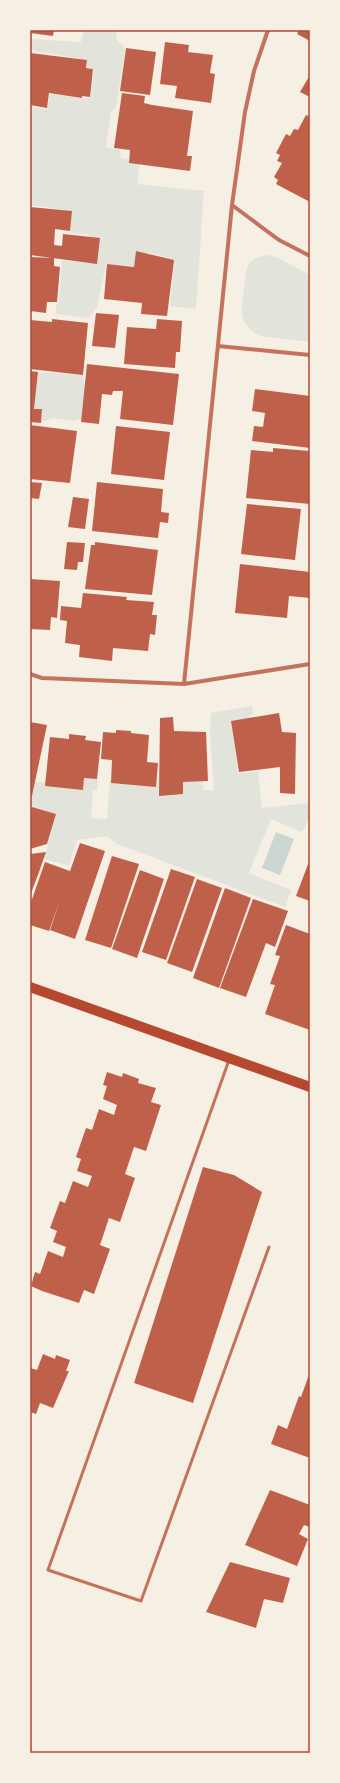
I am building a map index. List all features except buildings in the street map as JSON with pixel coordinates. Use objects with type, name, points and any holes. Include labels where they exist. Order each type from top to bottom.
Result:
[{"type":"main road","points":[[30,987],[310,1087]]},
{"type":"street","points":[[184,684],[232,205],[245,112],[254,71],[268,30]]},
{"type":"street","points":[[232,205],[279,240],[310,256]]},
{"type":"street","points":[[218,346],[310,355]]},
{"type":"street","points":[[30,674],[42,678],[184,684],[310,664]]},
{"type":"lane","points":[[229,1058],[48,1570],[141,1601],[269,1246]]},
{"type":"shaded area","points":[[84,30],[117,30],[116,39],[125,48],[116,108],[111,112],[106,147],[121,150],[120,158],[140,162],[137,184],[204,191],[196,309],[170,306],[173,275],[171,271],[172,261],[160,255],[136,253],[134,266],[106,264],[97,308],[88,318],[56,314],[56,305],[59,302],[62,261],[87,263],[90,243],[88,234],[70,233],[72,211],[30,205],[30,107],[47,109],[50,94],[90,98],[94,69],[87,67],[87,60],[30,50],[30,39],[81,42]]},
{"type":"shaded area","points":[[268,255],[278,258],[310,275],[310,342],[260,336],[249,328],[243,319],[243,298],[249,264],[255,259]]},
{"type":"shaded area","points":[[38,372],[83,375],[85,390],[81,419],[73,421],[53,418],[45,421],[42,420],[42,410],[34,409]]},
{"type":"shaded area","points":[[252,706],[253,714],[249,715],[250,719],[231,721],[238,773],[258,772],[262,808],[310,803],[310,817],[302,832],[271,819],[249,873],[291,890],[285,907],[117,844],[107,836],[77,840],[69,866],[44,859],[56,814],[32,807],[30,809],[30,797],[32,796],[35,782],[78,786],[79,774],[91,774],[98,780],[97,790],[93,790],[91,818],[107,819],[110,780],[156,782],[157,777],[203,776],[203,790],[214,790],[210,732],[211,713]]},
{"type":"shaded area","points":[[276,832],[294,839],[280,875],[262,868]]}]
